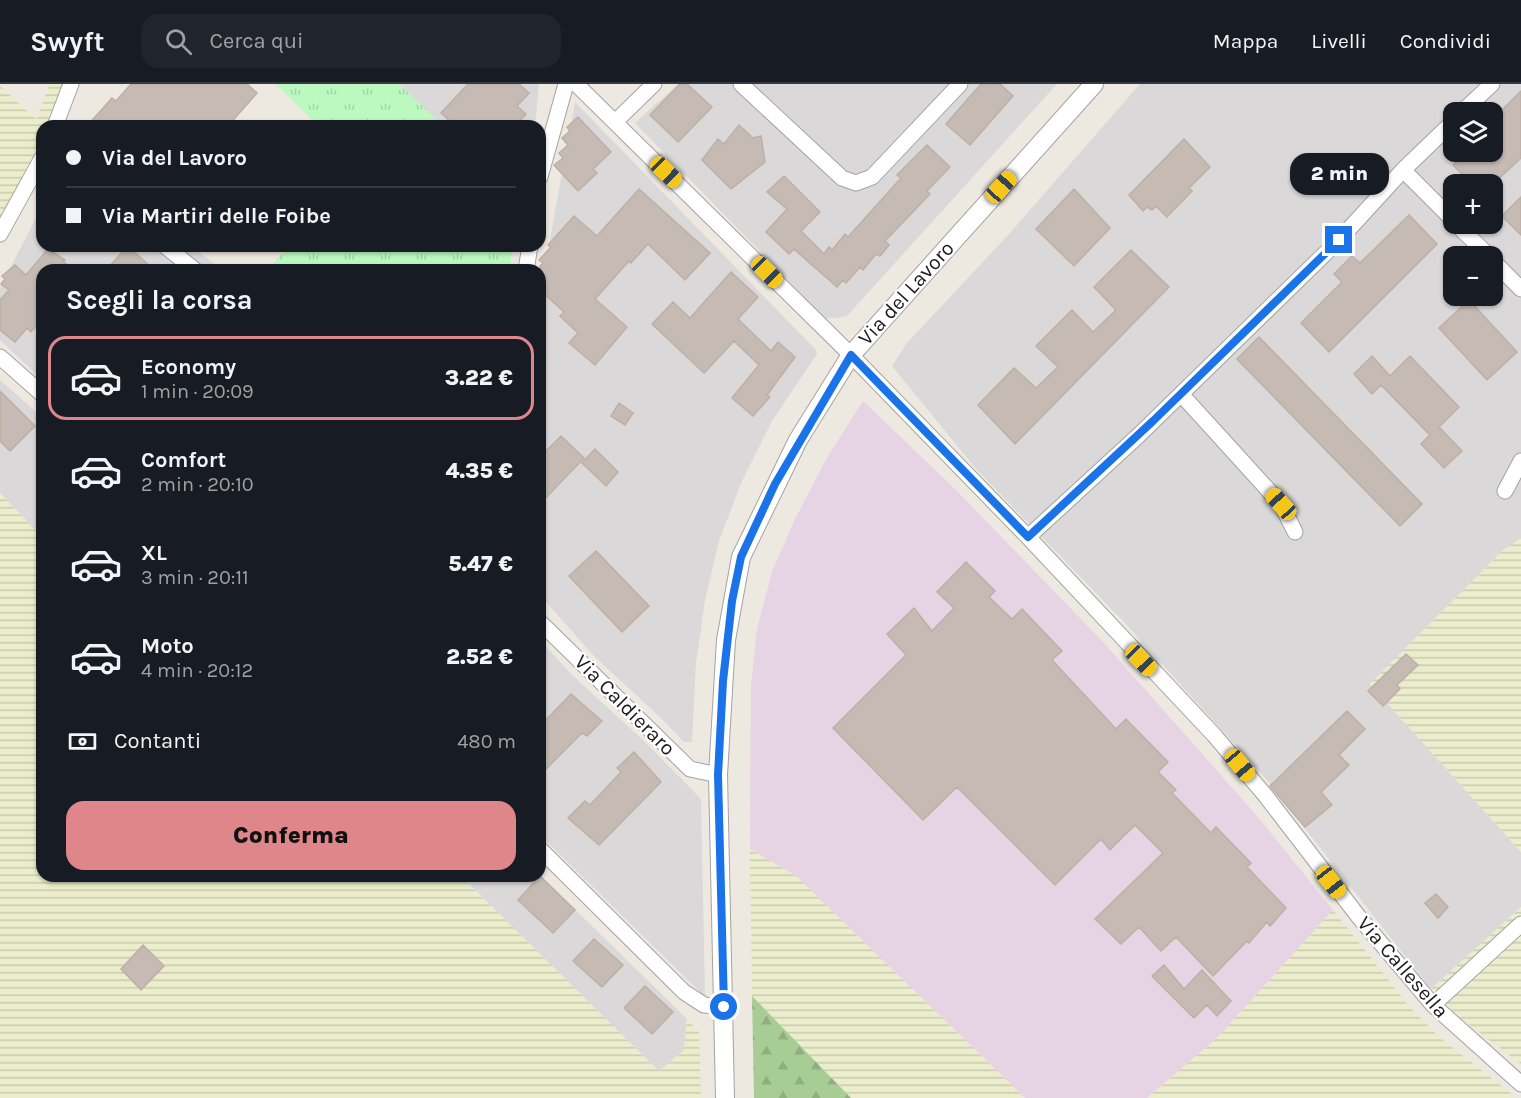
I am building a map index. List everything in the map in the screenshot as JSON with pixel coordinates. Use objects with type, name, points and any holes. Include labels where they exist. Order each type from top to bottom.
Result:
[{"type":"street","points":[[57,120],[71,84]]},
{"type":"street","points":[[546,156],[566,84]]},
{"type":"street","name":"Via Callesella","points":[[576,84],[851,355],[1028,537],[1214,735],[1265,795],[1358,916],[1433,1005],[1521,1084]]},
{"type":"street","points":[[615,122],[654,84]]},
{"type":"street","points":[[741,84],[842,178],[856,183],[872,177],[960,84]]},
{"type":"street","name":"Via del Lavoro","points":[[725,1098],[718,775],[726,640],[741,557],[789,458],[851,355],[1094,84]]},
{"type":"street","points":[[1473,102],[1492,84]]},
{"type":"street","points":[[1028,537],[1181,394],[1339,240],[1403,170],[1443,132]]},
{"type":"street","points":[[0,234],[36,169]]},
{"type":"street","points":[[1403,170],[1443,210]]},
{"type":"street","points":[[1467,234],[1479,246]]},
{"type":"street","points":[[172,252],[188,264]]},
{"type":"street","points":[[1503,271],[1521,289]]},
{"type":"street","points":[[0,357],[36,389]]},
{"type":"street","points":[[1181,394],[1281,504],[1295,532]]},
{"type":"street","points":[[1505,491],[1516,466],[1521,461]]},
{"type":"street","name":"Via Caldieraro","points":[[546,628],[690,769],[718,775]]},
{"type":"street","points":[[546,855],[684,992],[704,1005],[724,1007]]},
{"type":"street","points":[[1433,1005],[1521,924]]},
{"type":"shaded area","points":[[399,84],[539,84],[536,120],[437,120]]},
{"type":"shaded area","points":[[678,84],[1057,84],[847,316],[825,318],[635,123]]},
{"type":"shaded area","points":[[1140,84],[1521,84],[1521,538],[1502,551],[1370,684],[1521,852],[1521,907],[1431,989],[1266,779],[1125,623],[977,470],[892,366],[907,343],[1010,233]]},
{"type":"shaded area","points":[[575,102],[816,350],[817,354],[772,421],[741,483],[719,541],[705,600],[696,663],[692,742],[684,742],[593,655],[546,602],[545,264]]},
{"type":"shaded area","points":[[36,218],[36,252],[199,252],[214,264],[36,264],[36,374],[0,340],[0,288]]},
{"type":"shaded area","points":[[0,380],[36,412],[36,531],[0,493]]},
{"type":"shaded area","points":[[863,401],[956,490],[1104,643],[1258,817],[1333,910],[1218,1037],[1147,1098],[1025,1098],[796,876],[750,849],[751,685],[757,629],[772,572],[796,517],[828,456]]},
{"type":"shaded area","points":[[546,647],[572,675],[643,740],[701,799],[705,997],[546,841]]},
{"type":"shaded area","points":[[546,881],[687,1019],[684,1050],[659,1072],[467,882]]},
{"type":"green space","points":[[50,84],[66,84],[51,120],[36,120],[36,151],[0,226],[0,86],[36,119]]},
{"type":"green space","points":[[275,84],[399,84],[437,120],[313,120]]},
{"type":"green space","points":[[284,252],[512,252],[510,264],[272,264]]},
{"type":"green space","points":[[0,493],[36,531],[36,882],[467,882],[659,1071],[684,1050],[687,1019],[699,1032],[701,1098],[0,1098]]},
{"type":"green space","points":[[1521,538],[1521,852],[1370,684],[1502,551]]},
{"type":"green space","points":[[750,849],[796,876],[1025,1098],[851,1098],[752,996]]},
{"type":"green space","points":[[1521,907],[1521,1064],[1458,1016],[1431,989]]},
{"type":"green space","points":[[1333,910],[1409,1006],[1439,1037],[1517,1098],[1147,1098],[1218,1037]]},
{"type":"green space","points":[[752,996],[851,1098],[754,1098]]},
{"type":"building","points":[[131,84],[247,84],[257,93],[233,120],[92,120],[112,98],[116,101]]},
{"type":"building","points":[[468,84],[519,84],[529,93],[517,106],[526,114],[520,120],[449,120],[441,113]]},
{"type":"building","points":[[680,84],[687,84],[712,107],[678,142],[650,115]]},
{"type":"building","points":[[981,84],[1000,84],[1013,96],[970,145],[946,124]]},
{"type":"building","points":[[1521,91],[1521,158],[1503,175],[1462,174],[1453,165],[1456,162],[1503,162],[1503,109]]},
{"type":"building","points":[[578,117],[611,152],[593,169],[597,173],[578,191],[554,165],[563,158],[559,153],[568,145],[562,138],[570,131],[567,127]]},
{"type":"building","points":[[739,125],[753,138],[761,136],[765,162],[731,189],[702,160],[718,139],[724,144]]},
{"type":"building","points":[[1184,139],[1210,167],[1189,188],[1192,191],[1167,217],[1156,206],[1152,210],[1147,207],[1143,211],[1129,195]]},
{"type":"building","points":[[927,145],[950,167],[927,191],[930,194],[885,241],[889,245],[880,256],[876,254],[863,270],[860,267],[846,283],[843,280],[837,287],[794,249],[789,254],[766,232],[787,209],[767,192],[784,176],[820,212],[801,231],[824,254],[829,247],[832,250],[845,234],[848,237],[901,178],[897,175]]},
{"type":"building","points":[[639,189],[710,253],[685,280],[648,244],[631,263],[629,261],[595,299],[627,327],[595,365],[569,343],[578,333],[560,316],[564,312],[546,296],[546,264],[542,264],[539,260],[551,247],[548,245],[574,216],[597,236]]},
{"type":"building","points":[[1074,189],[1110,228],[1074,266],[1036,229]]},
{"type":"building","points":[[1521,197],[1521,235],[1503,217]]},
{"type":"building","points":[[1409,215],[1437,244],[1329,352],[1301,323],[1342,282],[1334,274],[1352,256],[1360,263]]},
{"type":"building","points":[[1131,250],[1169,287],[1015,444],[978,405],[1014,368],[1036,388],[1058,367],[1036,346],[1072,310],[1093,332],[1115,311],[1094,287]]},
{"type":"building","points":[[45,252],[53,252],[65,260],[63,261],[66,264],[36,264],[36,326],[31,332],[27,328],[15,342],[0,330],[0,300],[9,290],[1,284],[5,279],[2,276],[15,265],[26,275]]},
{"type":"building","points":[[122,252],[134,252],[148,264],[112,264]]},
{"type":"building","points":[[731,272],[758,297],[738,319],[771,351],[778,342],[795,357],[767,395],[770,397],[753,416],[732,398],[759,365],[734,341],[704,373],[652,324],[673,302],[690,318]]},
{"type":"building","points":[[1463,306],[1475,306],[1517,352],[1487,380],[1439,328]]},
{"type":"building","points":[[1259,337],[1422,504],[1400,526],[1237,359]]},
{"type":"building","points":[[1372,356],[1390,376],[1410,356],[1459,407],[1439,427],[1462,451],[1444,468],[1421,444],[1430,435],[1381,385],[1372,394],[1354,374]]},
{"type":"building","points":[[0,391],[35,426],[10,451],[0,441]]},
{"type":"building","points":[[619,403],[633,413],[625,425],[611,416]]},
{"type":"building","points":[[561,436],[584,458],[546,498],[546,451]]},
{"type":"building","points":[[595,449],[618,472],[606,486],[582,463]]},
{"type":"building","points":[[596,551],[649,606],[622,632],[569,576]]},
{"type":"building","points":[[966,562],[995,591],[989,597],[1012,619],[1022,609],[1062,651],[1052,660],[1116,729],[1126,719],[1168,762],[1158,772],[1176,790],[1172,793],[1211,833],[1216,827],[1251,863],[1247,867],[1286,908],[1270,926],[1267,922],[1249,943],[1247,941],[1213,976],[1176,937],[1161,951],[1139,927],[1121,944],[1095,919],[1163,853],[1135,825],[1110,850],[1101,839],[1055,885],[957,787],[923,820],[833,728],[906,655],[887,634],[914,608],[932,631],[954,608],[937,592]]},
{"type":"building","points":[[1406,654],[1418,665],[1397,685],[1400,689],[1383,706],[1368,691]]},
{"type":"building","points":[[571,694],[602,721],[587,736],[582,733],[546,769],[546,720]]},
{"type":"building","points":[[1347,711],[1365,729],[1339,755],[1349,765],[1321,792],[1332,805],[1305,827],[1270,786]]},
{"type":"building","points":[[634,752],[661,782],[599,845],[568,818],[585,801],[590,805],[621,772],[617,768]]},
{"type":"building","points":[[534,882],[546,882],[575,910],[553,933],[518,900]]},
{"type":"building","points":[[1436,894],[1448,907],[1438,918],[1425,903]]},
{"type":"building","points":[[594,939],[623,965],[602,987],[573,961]]},
{"type":"building","points":[[143,945],[164,966],[141,990],[121,969]]},
{"type":"building","points":[[1164,965],[1184,989],[1202,970],[1231,1001],[1217,1016],[1207,1005],[1194,1018],[1152,976]]},
{"type":"building","points":[[645,986],[673,1012],[652,1034],[624,1008]]},
{"type":"route","points":[[724,1007],[718,775],[726,640],[732,601],[741,557],[775,484],[798,440],[851,355],[1028,537],[1153,421],[1339,240]]}]
